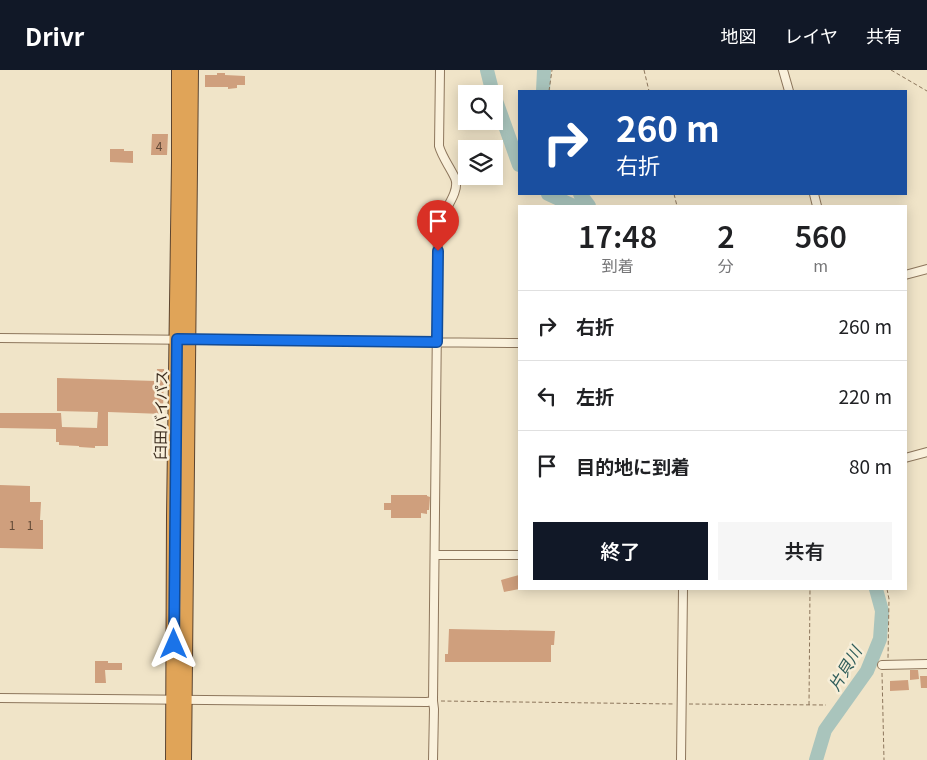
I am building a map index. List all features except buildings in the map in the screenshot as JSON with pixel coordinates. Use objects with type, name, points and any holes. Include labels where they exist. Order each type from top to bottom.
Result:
[{"type":"highway","name":"臼田バイパス","points":[[179,70],[183,339]]},
{"type":"highway","name":"臼田バイパス","points":[[184,760],[179,700],[174,516],[183,339],[191,70]]},
{"type":"highway","name":"臼田バイパス","points":[[172,760],[179,700]]},
{"type":"street","points":[[434,760],[438,226],[456,189],[456,181],[439,146],[440,70]]},
{"type":"street","points":[[783,70],[788,90]]},
{"type":"street","points":[[907,274],[927,269]]},
{"type":"street","points":[[0,338],[518,343]]},
{"type":"street","points":[[907,457],[927,452]]},
{"type":"street","points":[[435,555],[518,555]]},
{"type":"street","points":[[681,760],[683,590]]},
{"type":"street","points":[[885,665],[927,664]]},
{"type":"street","points":[[0,698],[433,701]]},
{"type":"path","points":[[549,90],[552,70]]},
{"type":"path","points":[[644,70],[650,90]]},
{"type":"path","points":[[890,70],[927,91]]},
{"type":"path","points":[[809,705],[810,590]]},
{"type":"path","points":[[884,760],[888,590]]},
{"type":"path","points":[[433,701],[826,705]]},
{"type":"waterway","name":"片貝川","points":[[487,70],[491,85]]},
{"type":"waterway","points":[[543,90],[544,70]]},
{"type":"waterway","name":"片貝川","points":[[503,120],[518,162]]},
{"type":"waterway","name":"片貝川","points":[[550,195],[572,205]]},
{"type":"waterway","points":[[581,195],[588,205]]},
{"type":"waterway","name":"片貝川","points":[[816,760],[825,730],[867,671],[880,639],[882,611],[876,590]]},
{"type":"route","points":[[174,644],[177,339],[437,342],[438,251]]}]
